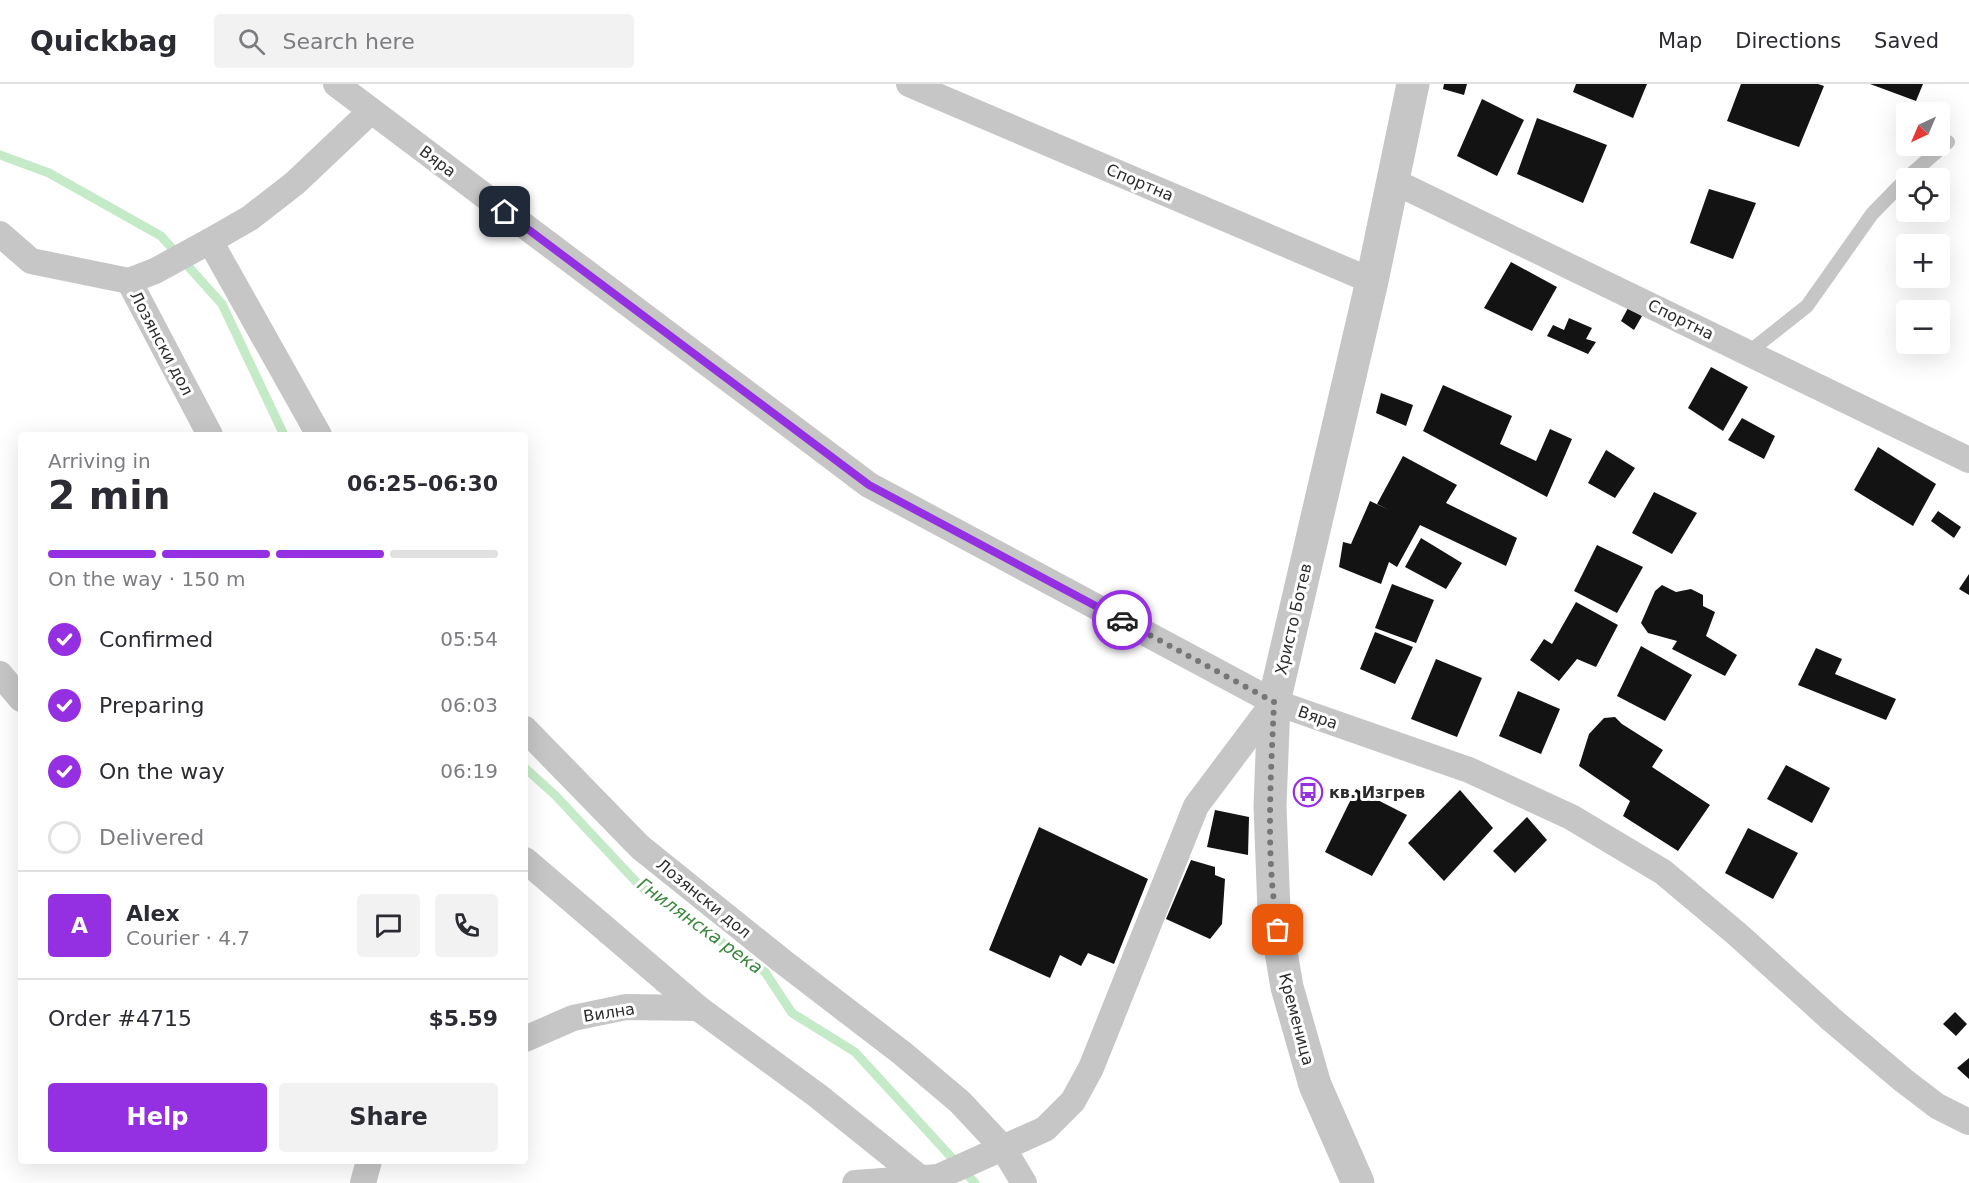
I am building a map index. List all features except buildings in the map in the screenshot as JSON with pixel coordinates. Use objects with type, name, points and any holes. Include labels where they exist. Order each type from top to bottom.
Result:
[{"type":"street","name":"Вяра","points":[[336,84],[869,485],[1274,702],[1469,770],[1571,817],[1663,872],[1903,1080],[1937,1106],[1969,1122]]},
{"type":"street","name":"Спортна","points":[[909,84],[1372,280]]},
{"type":"street","name":"Христо Ботев","points":[[855,1183],[929,1177],[1045,1129],[1072,1101],[1090,1068],[1196,807],[1274,702],[1372,280],[1391,180],[1413,84]]},
{"type":"street","points":[[129,281],[155,271],[250,218],[295,183],[371,111]]},
{"type":"street","name":"Спортна","points":[[1391,180],[1969,460]]},
{"type":"street","name":"Лозянски дол","points":[[0,234],[31,261],[129,281],[208,432]]},
{"type":"street","points":[[202,245],[317,432]]},
{"type":"street","points":[[0,674],[18,695]]},
{"type":"street","name":"Кременица","points":[[1274,702],[1270,806],[1274,911],[1287,987],[1315,1085],[1358,1183]]},
{"type":"street","name":"Лозянски дол","points":[[528,732],[640,847],[782,961],[902,1053],[960,1102],[994,1152],[1024,1183]]},
{"type":"street","points":[[528,863],[698,1008],[929,1177]]},
{"type":"street","name":"Вилна","points":[[528,1038],[573,1018],[626,1007],[698,1008]]},
{"type":"street","points":[[363,1183],[368,1164]]},
{"type":"lane","points":[[1749,352],[1807,306],[1872,214],[1908,176],[1932,156]]},
{"type":"waterway","name":"Гнилянска река","points":[[0,155],[49,173],[161,236],[222,304],[283,432]]},
{"type":"waterway","name":"Гнилянска река","points":[[528,771],[555,795],[641,887],[765,972],[792,1013],[855,1052],[975,1183]]},
{"type":"way so far","points":[[1122,620],[1274,702],[1270,806],[1274,911],[1278,930]]},
{"type":"place","name":"кв. Изгрев","points":[[1308,792]]},
{"type":"route","points":[[505,212],[869,485],[1122,620]]}]
